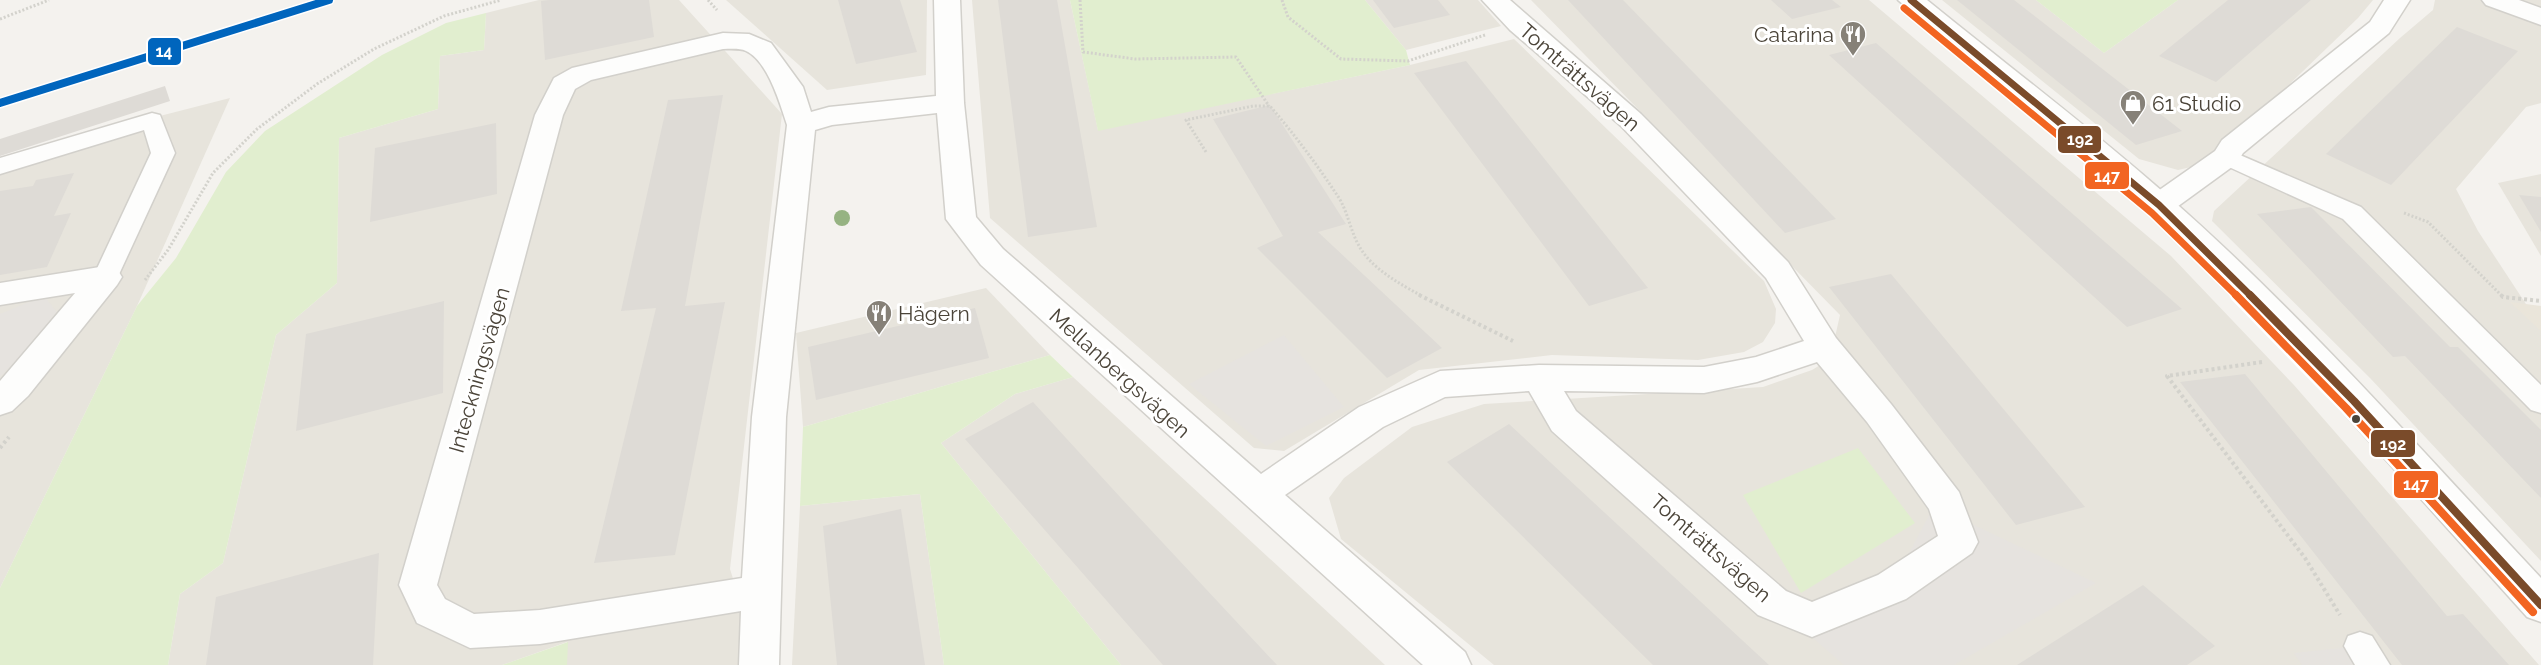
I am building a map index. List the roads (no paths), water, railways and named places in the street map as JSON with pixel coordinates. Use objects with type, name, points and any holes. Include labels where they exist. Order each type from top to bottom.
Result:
[{"type":"street","name":"Mellanbergsvägen","points":[[948,0],[950,103],[961,219],[992,257],[1451,665]]},
{"type":"street","name":"Tomträttsvägen","points":[[1495,0],[1631,120],[1777,270],[1824,347],[1879,413],[1946,503],[1959,542],[1892,587],[1812,620],[1772,603],[1564,421],[1539,378]]},
{"type":"street","points":[[1911,0],[2159,205],[2312,356],[2541,605]]},
{"type":"street","points":[[2159,205],[2226,157],[2232,147],[2380,27],[2397,0]]},
{"type":"street","points":[[2495,0],[2541,17]]},
{"type":"street","name":"Inteckningsvägen","points":[[759,665],[762,591],[769,417],[801,125],[789,87],[762,49],[748,42],[723,41],[582,74],[564,84],[549,115],[418,585],[431,611],[470,631],[540,627],[762,591]]},
{"type":"street","points":[[801,125],[829,116],[950,103]]},
{"type":"street","points":[[0,294],[106,277]]},
{"type":"street","points":[[0,402],[16,387],[106,277]]},
{"type":"street","points":[[1258,495],[1371,417],[1440,384],[1539,378],[1704,380],[1757,369],[1824,347]]},
{"type":"lane","points":[[0,166],[152,120],[163,153],[106,277]]},
{"type":"lane","points":[[2226,157],[2352,213],[2541,402]]},
{"type":"place","name":"Catarina","points":[[1853,57]]},
{"type":"place","name":"61 Studio","points":[[2133,126]]},
{"type":"place","name":"Hägern","points":[[879,336]]}]
